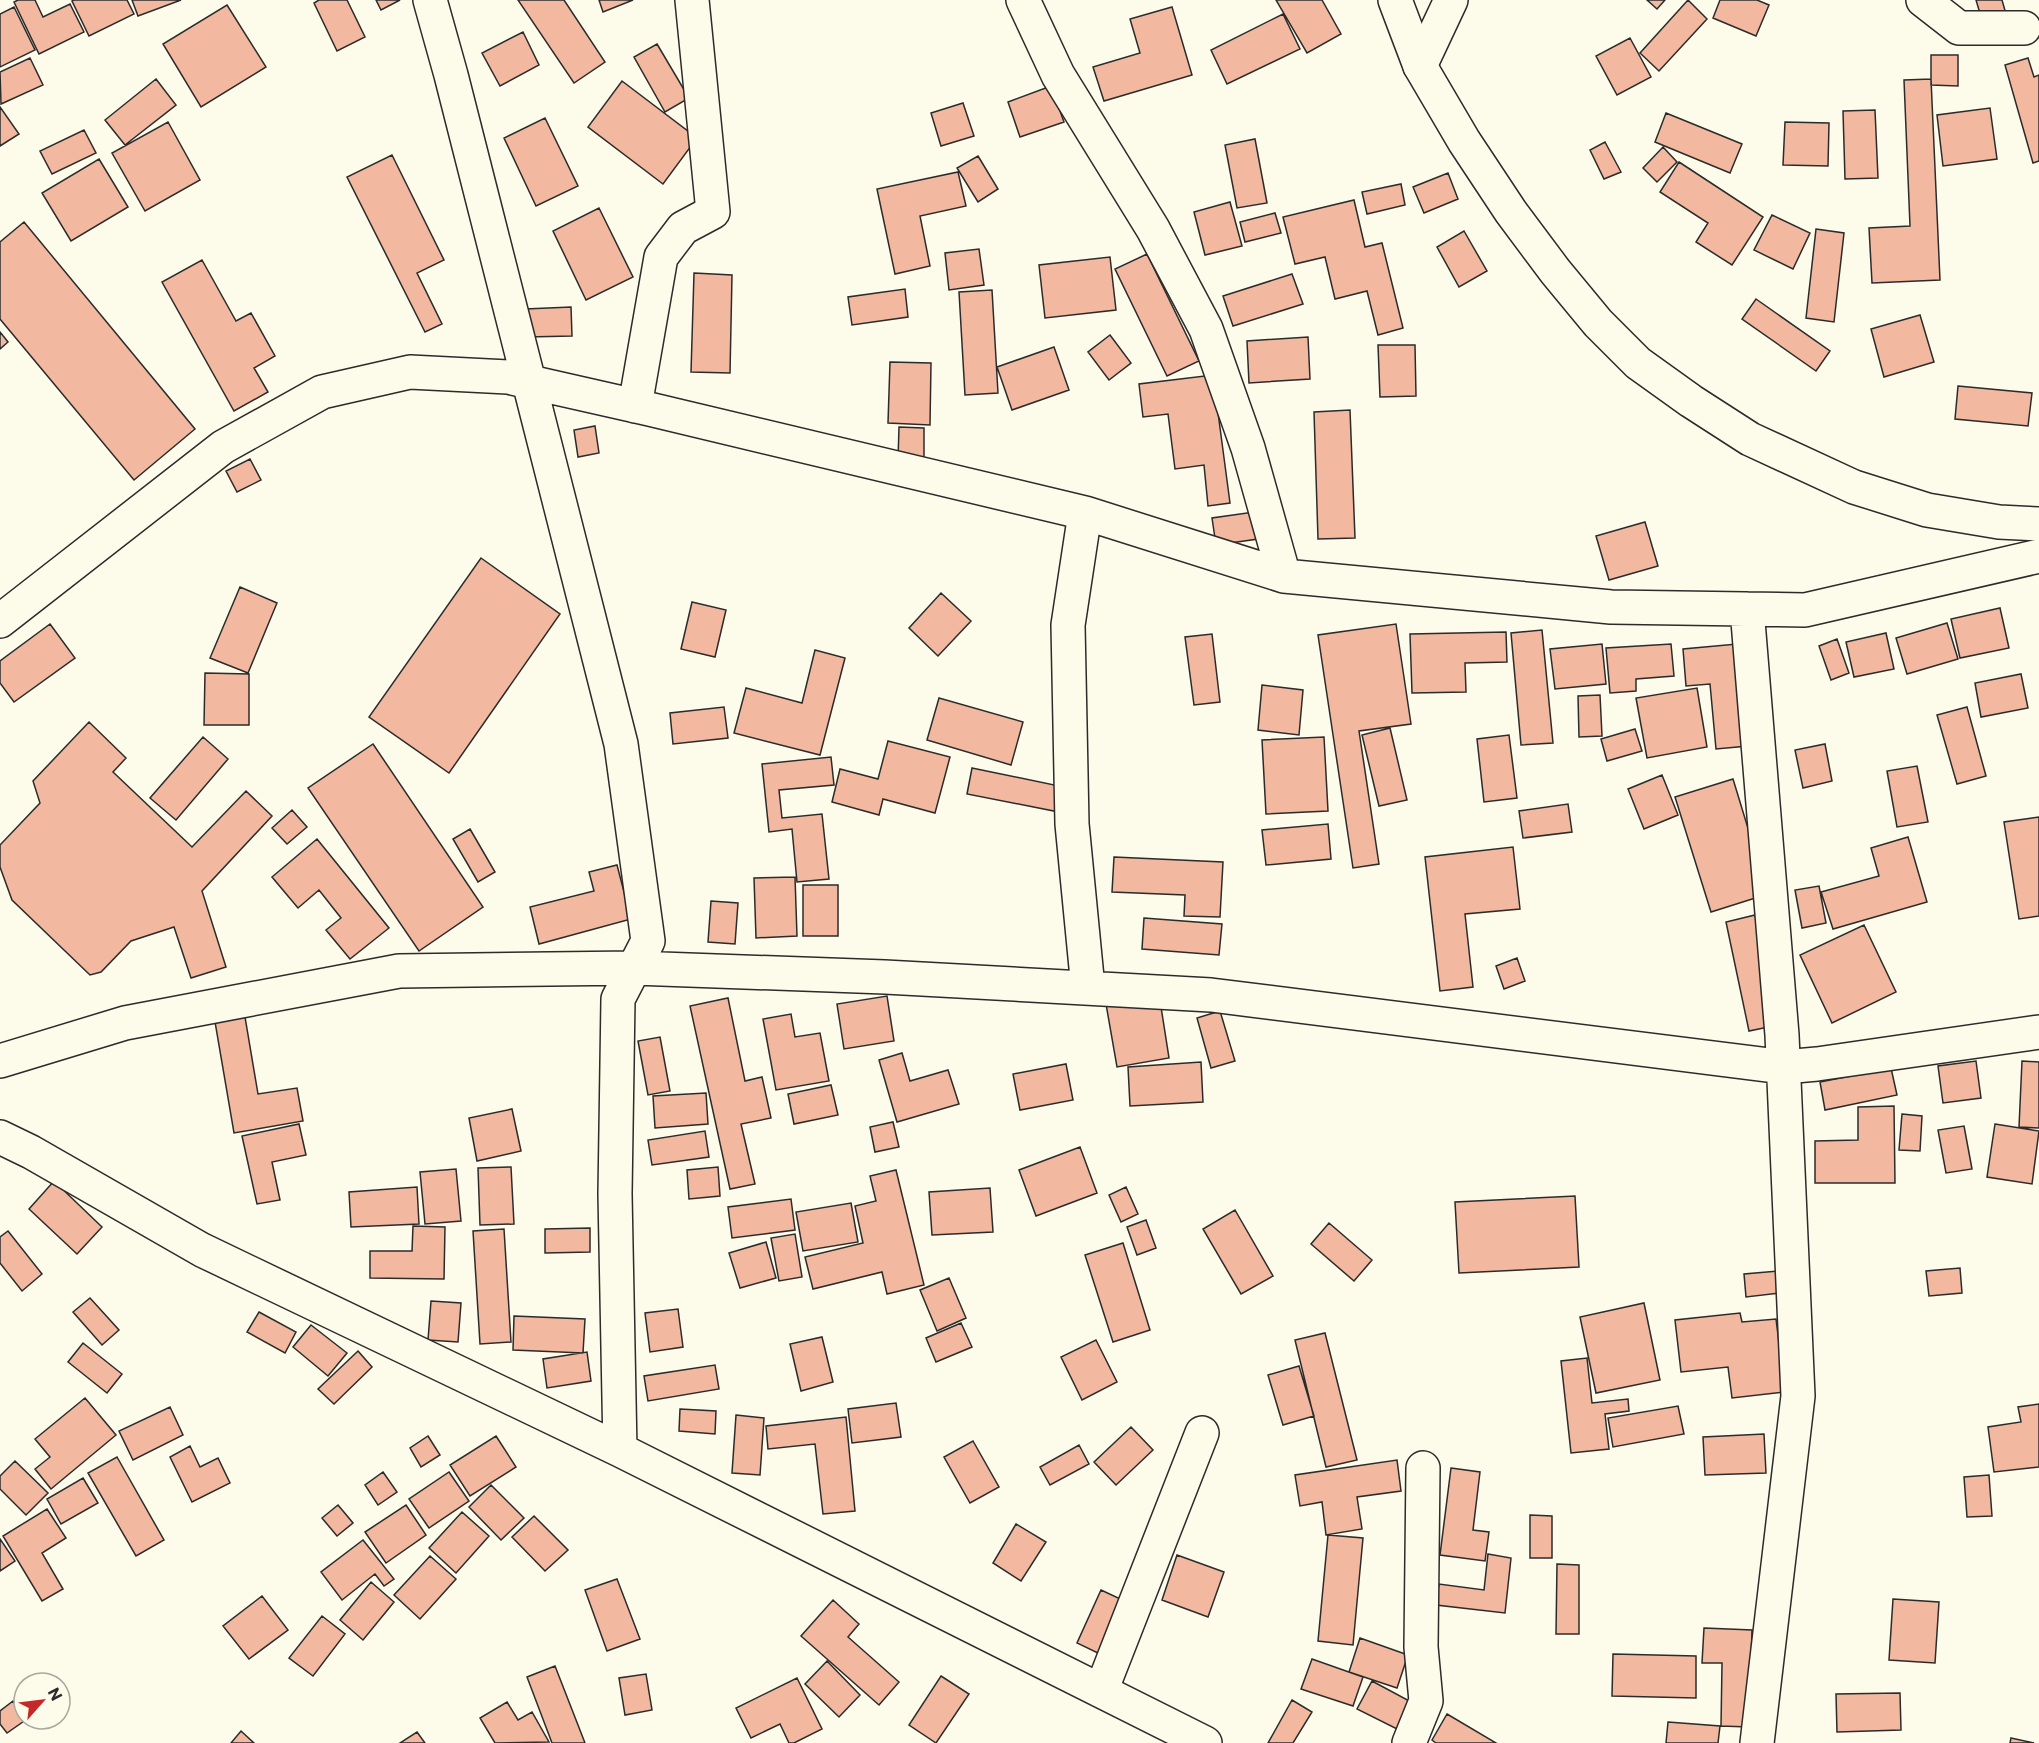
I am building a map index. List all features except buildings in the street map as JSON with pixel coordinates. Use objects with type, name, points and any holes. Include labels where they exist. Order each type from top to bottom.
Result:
[{"type":"main road","points":[[430,0],[621,744],[648,941],[618,999],[615,1194],[620,1450]]},
{"type":"main road","points":[[635,406],[661,257],[683,228],[713,212],[692,0]]},
{"type":"main road","points":[[1023,0],[1058,75],[1153,230],[1206,329],[1248,448],[1284,576]]},
{"type":"main road","points":[[1395,0],[1420,66],[1464,141],[1511,212],[1598,323],[1638,363],[1750,439],[1854,487],[1927,510],[1999,522],[2039,524]]},
{"type":"main road","points":[[1420,66],[1451,0]]},
{"type":"main road","points":[[1923,0],[1959,28],[2024,28]]},
{"type":"main road","points":[[0,621],[223,447],[322,392],[410,372],[508,377],[635,406],[1085,513],[1284,576],[1611,607],[1805,610],[2039,556]]},
{"type":"main road","points":[[1085,513],[1068,625],[1072,824],[1088,988]]},
{"type":"main road","points":[[1747,609],[1784,1067],[1798,1396],[1757,1743]]},
{"type":"main road","points":[[0,1061],[125,1023],[399,971],[634,968],[885,977],[1211,994],[1784,1067],[2039,1032]]},
{"type":"main road","points":[[0,1137],[31,1152],[202,1250],[620,1450],[1205,1743]]},
{"type":"main road","points":[[1101,1691],[1202,1433]]},
{"type":"main road","points":[[1409,1743],[1426,1701],[1421,1647],[1423,1468]]}]
